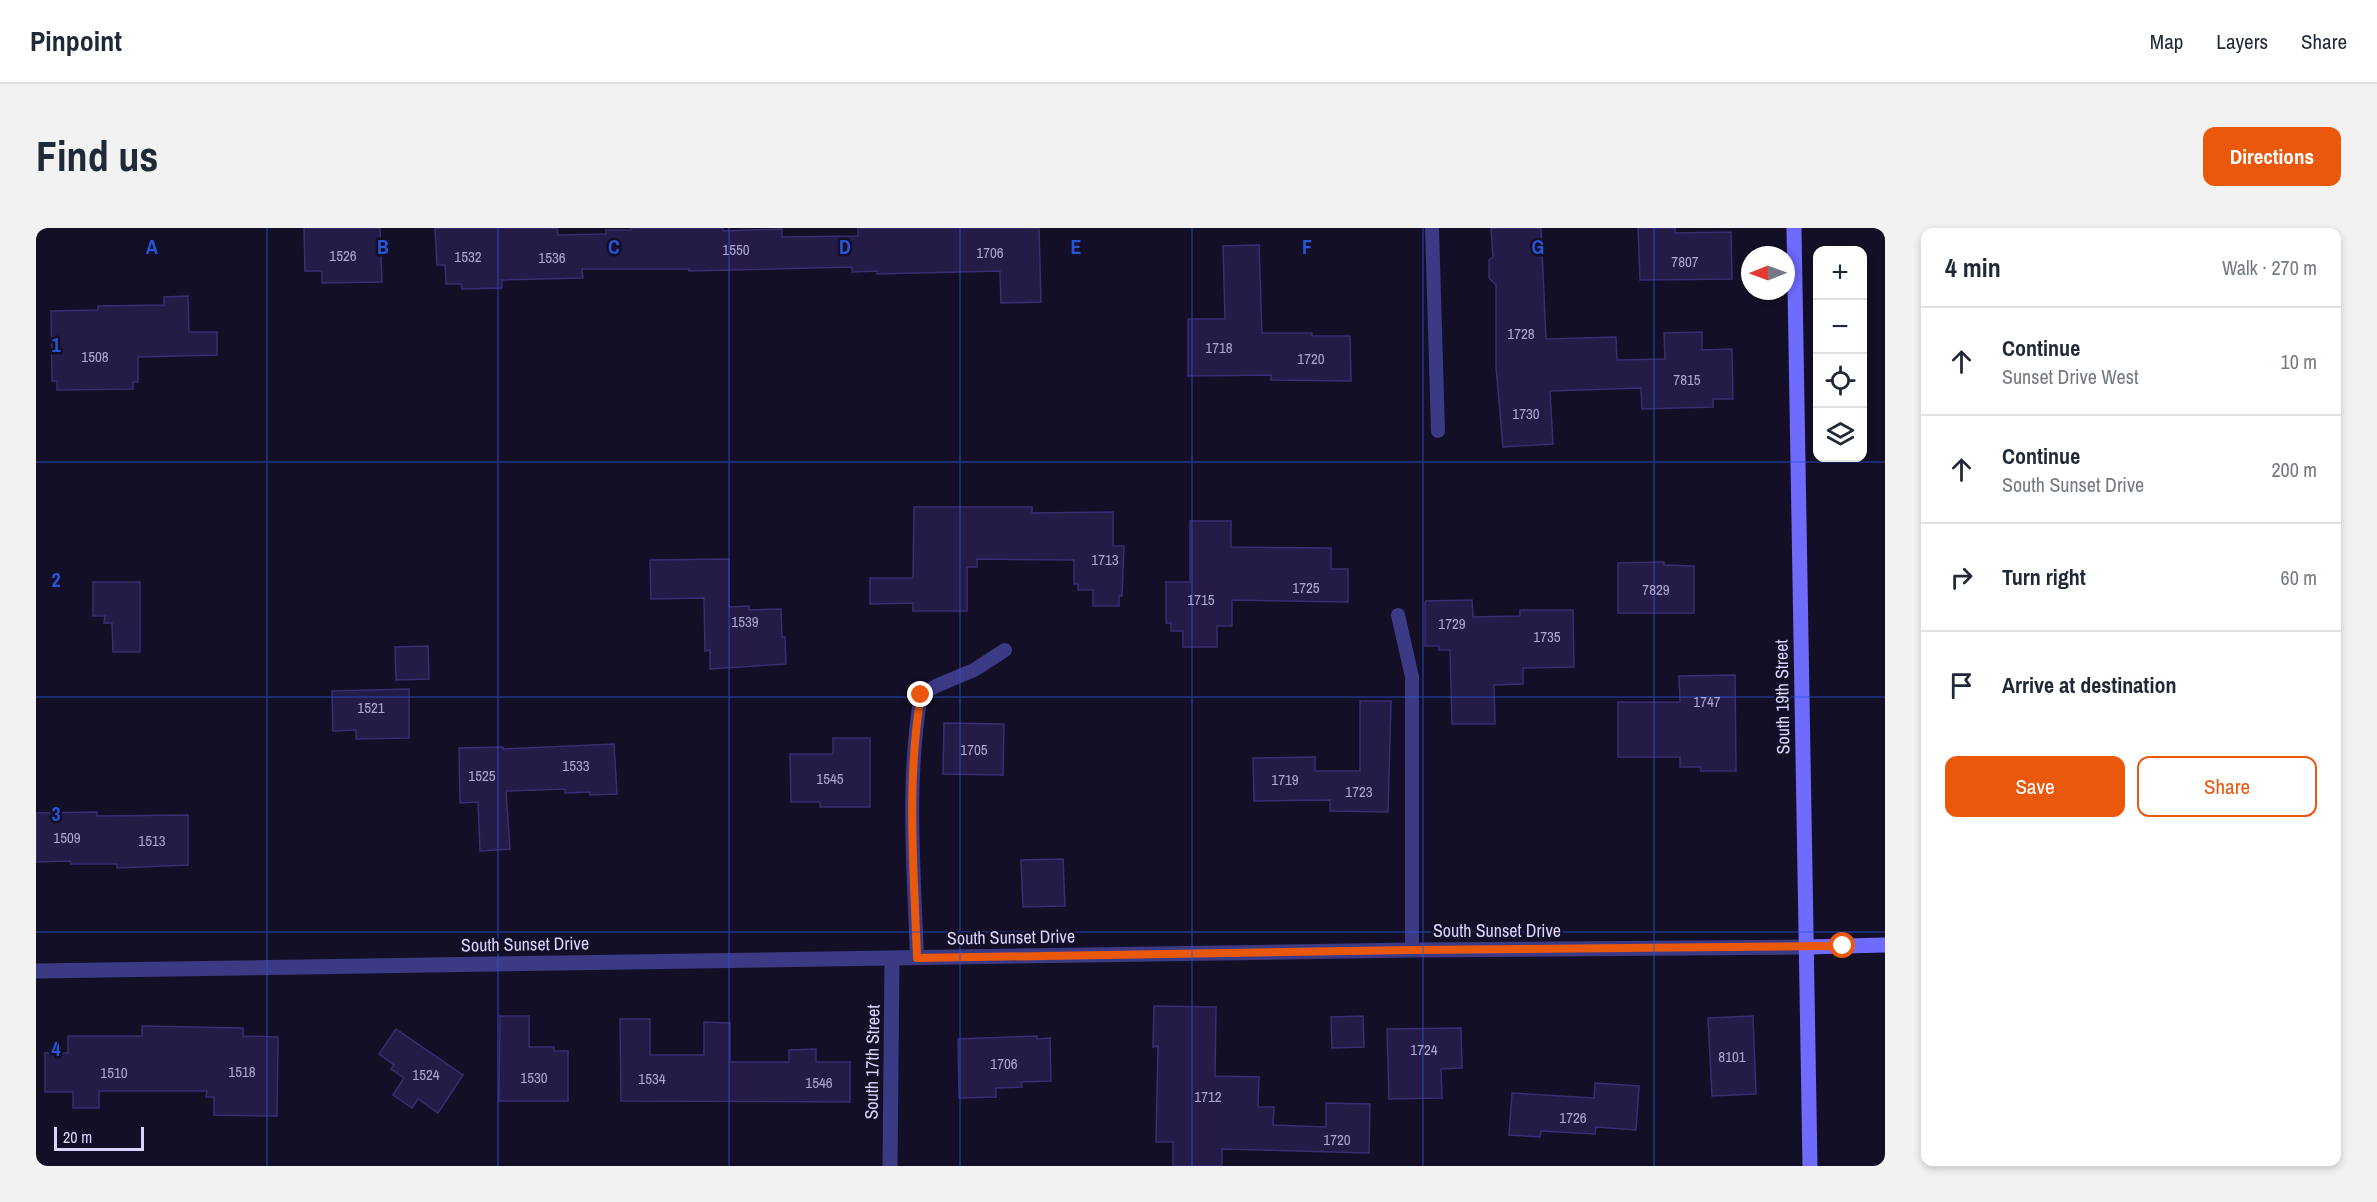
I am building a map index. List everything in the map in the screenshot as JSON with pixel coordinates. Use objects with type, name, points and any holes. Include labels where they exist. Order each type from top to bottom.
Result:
[{"type":"street","name":"South 19th Street","points":[[1794,228],[1810,1166]]},
{"type":"street","points":[[1806,947],[1885,945]]},
{"type":"street","name":"South Sunset Drive","points":[[36,970],[1412,950],[1806,947]]},
{"type":"street","name":"South 17th Street","points":[[890,1166],[892,958]]},
{"type":"lane","points":[[1432,228],[1438,431]]},
{"type":"lane","points":[[1398,615],[1412,677],[1412,950]]},
{"type":"lane","points":[[917,958],[912,793],[915,732],[921,695],[974,670],[1005,650]]},
{"type":"building","points":[[304,228],[380,228],[382,282],[322,283],[322,271],[305,271]]},
{"type":"building","points":[[435,228],[557,228],[558,235],[606,234],[606,230],[631,230],[631,228],[723,228],[723,231],[782,229],[782,237],[858,236],[858,228],[1039,228],[1041,302],[1001,303],[1000,271],[877,274],[877,271],[852,272],[852,267],[689,271],[689,269],[582,269],[583,278],[502,280],[502,288],[462,289],[461,284],[446,284],[445,265],[437,265]]},
{"type":"building","points":[[1491,228],[1541,228],[1546,339],[1616,337],[1617,360],[1665,359],[1664,333],[1702,332],[1702,350],[1732,349],[1733,399],[1713,399],[1713,407],[1642,409],[1641,388],[1550,391],[1553,444],[1503,447],[1496,367],[1496,285],[1489,278],[1489,260],[1493,257]]},
{"type":"building","points":[[1638,228],[1675,228],[1675,233],[1731,232],[1732,279],[1640,280]]},
{"type":"building","points":[[1259,245],[1262,333],[1350,336],[1351,381],[1271,380],[1271,375],[1188,376],[1188,319],[1225,319],[1223,246]]},
{"type":"building","points":[[188,296],[189,332],[217,332],[217,355],[138,357],[138,382],[133,382],[133,389],[57,390],[57,381],[52,381],[51,311],[98,310],[98,306],[164,305],[164,297]]},
{"type":"building","points":[[914,507],[1032,507],[1032,513],[1113,512],[1113,546],[1124,546],[1122,596],[1119,596],[1119,606],[1093,606],[1093,590],[1078,590],[1078,584],[1074,584],[1074,560],[977,559],[977,567],[967,567],[967,611],[913,611],[913,603],[870,604],[870,578],[913,578]]},
{"type":"building","points":[[1190,521],[1231,521],[1231,547],[1331,548],[1331,569],[1348,569],[1348,602],[1232,600],[1232,626],[1217,626],[1217,647],[1183,647],[1183,631],[1171,631],[1171,623],[1166,623],[1166,582],[1190,582]]},
{"type":"building","points":[[729,559],[729,607],[749,606],[749,610],[781,609],[786,664],[710,669],[710,650],[705,651],[704,598],[651,599],[650,560]]},
{"type":"building","points":[[1664,562],[1664,565],[1694,566],[1694,613],[1618,613],[1618,563]]},
{"type":"building","points":[[93,582],[140,582],[140,652],[113,652],[112,623],[104,623],[105,616],[93,616]]},
{"type":"building","points":[[1472,600],[1473,617],[1520,616],[1520,610],[1573,610],[1574,667],[1523,668],[1523,684],[1494,685],[1495,724],[1452,724],[1450,650],[1439,650],[1439,646],[1425,646],[1426,601]]},
{"type":"building","points":[[428,646],[429,679],[396,680],[395,647]]},
{"type":"building","points":[[1735,675],[1736,771],[1701,771],[1701,767],[1680,767],[1680,757],[1618,757],[1618,702],[1680,702],[1679,676]]},
{"type":"building","points":[[409,689],[409,738],[356,739],[356,730],[333,731],[332,691]]},
{"type":"building","points":[[1360,701],[1391,701],[1388,812],[1330,811],[1330,800],[1254,801],[1253,758],[1315,757],[1315,771],[1360,771]]},
{"type":"building","points":[[944,723],[1004,724],[1003,775],[943,774]]},
{"type":"building","points":[[833,738],[870,738],[870,807],[820,807],[820,802],[791,802],[790,754],[833,754]]},
{"type":"building","points":[[614,744],[617,794],[565,793],[565,789],[506,791],[510,849],[480,851],[478,802],[460,803],[459,748],[503,747],[503,749]]},
{"type":"building","points":[[97,812],[97,816],[188,815],[188,865],[117,868],[117,864],[71,864],[70,861],[36,862],[36,813]]},
{"type":"building","points":[[1063,859],[1065,906],[1023,907],[1021,860]]},
{"type":"building","points":[[1154,1006],[1216,1007],[1215,1076],[1259,1077],[1258,1107],[1274,1107],[1273,1125],[1326,1127],[1326,1103],[1370,1104],[1369,1153],[1222,1149],[1222,1166],[1173,1166],[1173,1142],[1156,1142],[1158,1046],[1153,1047]]},
{"type":"building","points":[[500,1016],[529,1016],[529,1047],[554,1047],[554,1051],[568,1051],[568,1101],[499,1101]]},
{"type":"building","points":[[1363,1016],[1364,1047],[1332,1048],[1331,1017]]},
{"type":"building","points":[[1753,1016],[1756,1094],[1712,1096],[1708,1018]]},
{"type":"building","points":[[620,1019],[650,1019],[650,1055],[704,1055],[704,1022],[730,1023],[730,1062],[789,1062],[789,1050],[816,1049],[816,1062],[850,1062],[850,1102],[621,1101]]},
{"type":"building","points":[[142,1026],[243,1028],[243,1036],[278,1037],[277,1116],[214,1115],[214,1097],[206,1097],[207,1091],[99,1091],[99,1108],[73,1108],[73,1092],[45,1092],[45,1053],[68,1053],[68,1036],[142,1036]]},
{"type":"building","points":[[1461,1028],[1462,1068],[1441,1069],[1442,1098],[1389,1099],[1387,1029]]},
{"type":"building","points":[[396,1029],[463,1075],[438,1113],[418,1099],[412,1108],[393,1095],[404,1078],[391,1069],[394,1065],[379,1054]]},
{"type":"building","points":[[1037,1036],[1037,1039],[1050,1038],[1051,1081],[1021,1082],[1022,1087],[996,1088],[996,1097],[959,1098],[958,1039]]},
{"type":"building","points":[[1595,1083],[1639,1086],[1636,1130],[1596,1127],[1595,1134],[1541,1131],[1540,1137],[1509,1135],[1512,1093],[1594,1098]]},
{"type":"route","points":[[921,695],[915,732],[912,793],[917,958],[1843,946]]}]
